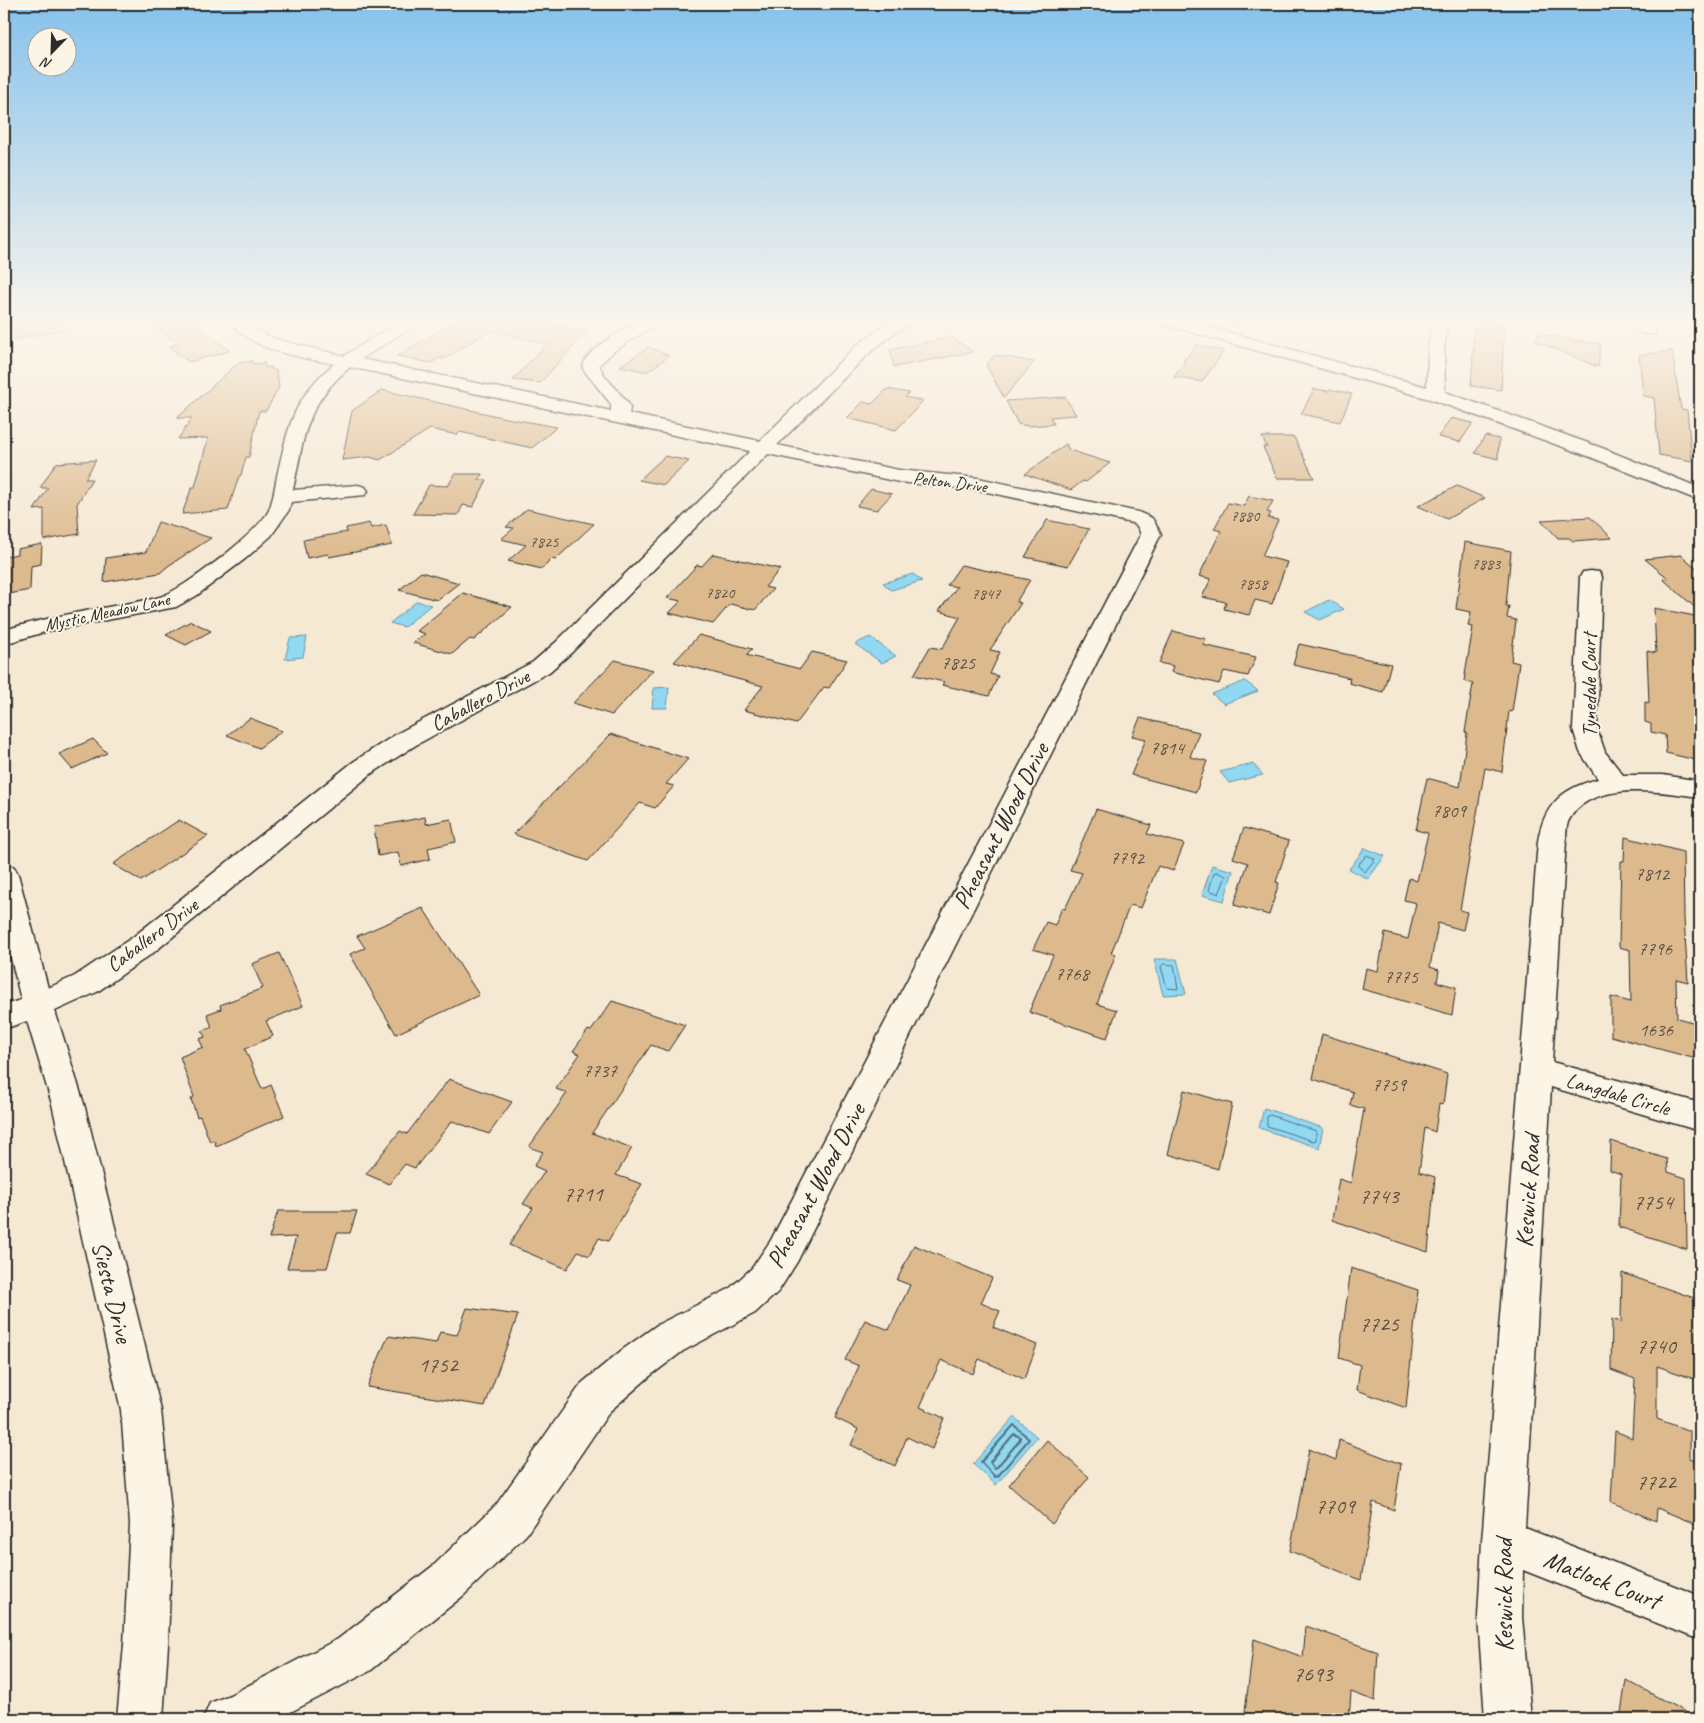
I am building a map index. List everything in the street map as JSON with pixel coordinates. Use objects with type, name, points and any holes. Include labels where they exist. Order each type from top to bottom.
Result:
[{"type":"street","name":"Mystic Meadow Lane","points":[[4,637],[54,623],[156,606],[179,597],[253,544],[273,521],[283,497],[295,436],[303,412],[310,400]]},
{"type":"street","name":"Pelton Drive","points":[[538,400],[924,481],[959,481],[978,484],[1138,518]]},
{"type":"street","points":[[617,400],[621,408],[619,417]]},
{"type":"street","name":"Caballero Drive","points":[[4,1018],[38,1006],[86,984],[143,945],[362,768],[408,738],[541,667],[563,648],[811,400]]},
{"type":"street","points":[[1451,400],[1595,452],[1700,495]]},
{"type":"street","points":[[283,497],[358,491]]},
{"type":"street","name":"Pheasant Wood Drive","points":[[226,1719],[240,1714],[354,1655],[450,1580],[511,1520],[596,1397],[636,1363],[670,1338],[742,1301],[765,1280],[784,1250],[1149,539],[1151,534],[1150,528],[1138,518]]},
{"type":"street","name":"Tynedale Court","points":[[1591,577],[1585,729],[1588,746],[1598,763],[1616,783]]},
{"type":"street","name":"Keswick Road","points":[[1508,1719],[1500,1617],[1503,1541],[1552,841],[1555,821],[1567,804],[1590,790],[1616,783],[1641,781],[1672,783],[1700,788]]},
{"type":"street","name":"Siesta Drive","points":[[4,874],[38,1006],[68,1104],[141,1410],[150,1524],[146,1645],[140,1719]]},
{"type":"street","name":"Langdale Circle","points":[[1536,1070],[1700,1117]]},
{"type":"street","name":"Matlock Court","points":[[1503,1541],[1700,1618]]},
{"type":"water","points":[[913,574],[922,581],[891,590],[883,583]]},
{"type":"water","points":[[1329,600],[1344,609],[1320,620],[1305,612]]},
{"type":"water","points":[[417,601],[431,605],[404,627],[390,623]]},
{"type":"water","points":[[307,637],[303,657],[285,659],[290,638]]},
{"type":"water","points":[[870,637],[896,656],[882,663],[855,644]]},
{"type":"water","points":[[1245,681],[1258,691],[1224,704],[1212,694]]},
{"type":"water","points":[[669,687],[667,708],[652,708],[654,688]]},
{"type":"water","points":[[1253,764],[1263,775],[1229,783],[1220,772]]},
{"type":"water","points":[[1365,848],[1385,856],[1368,879],[1349,869]]},
{"type":"water","points":[[1212,865],[1233,871],[1224,901],[1202,895]]},
{"type":"water","points":[[1154,959],[1177,959],[1186,994],[1163,995]]},
{"type":"water","points":[[1264,1108],[1323,1128],[1319,1148],[1259,1128]]},
{"type":"water","points":[[1014,1417],[1037,1437],[996,1485],[973,1464]]},
{"type":"building","points":[[197,400],[272,400],[266,411],[259,411],[249,457],[246,457],[228,510],[182,514],[192,487],[195,487],[208,438],[178,439],[192,418],[177,418]]},
{"type":"building","points":[[367,400],[428,400],[557,427],[532,448],[460,432],[457,435],[430,429],[380,460],[370,457],[342,460],[352,411]]},
{"type":"building","points":[[876,400],[923,401],[896,430],[847,418],[863,402],[872,404]]},
{"type":"building","points":[[1067,400],[1076,415],[1050,417],[1054,424],[1028,426],[1018,424],[1006,401]]},
{"type":"building","points":[[1308,400],[1349,400],[1340,422],[1301,414]]},
{"type":"building","points":[[1654,400],[1680,400],[1681,409],[1687,410],[1692,461],[1659,455]]},
{"type":"building","points":[[1451,418],[1473,423],[1460,442],[1438,437]]},
{"type":"building","points":[[1485,436],[1499,439],[1498,459],[1475,453]]},
{"type":"building","points":[[1262,437],[1294,437],[1314,478],[1277,478],[1263,447],[1267,447]]},
{"type":"building","points":[[1066,444],[1069,450],[1110,463],[1086,482],[1083,481],[1071,490],[1025,474]]},
{"type":"building","points":[[665,456],[689,461],[664,485],[639,480]]},
{"type":"building","points":[[96,460],[85,479],[92,479],[77,504],[79,534],[44,540],[44,509],[34,510],[48,488],[40,488],[56,463]]},
{"type":"building","points":[[455,474],[482,474],[479,480],[487,480],[473,507],[463,505],[458,515],[413,514],[429,485],[448,486]]},
{"type":"building","points":[[1457,486],[1485,498],[1447,519],[1418,506]]},
{"type":"building","points":[[871,489],[892,494],[877,510],[857,506]]},
{"type":"building","points":[[1249,496],[1273,501],[1267,512],[1271,513],[1268,518],[1278,520],[1262,556],[1287,562],[1272,604],[1255,600],[1249,615],[1224,609],[1226,602],[1202,597],[1211,579],[1199,576],[1221,531],[1214,529],[1228,503],[1244,506]]},
{"type":"building","points":[[527,509],[594,524],[555,560],[552,559],[542,569],[508,561],[526,545],[501,539],[514,528],[506,527]]},
{"type":"building","points":[[1590,517],[1612,538],[1573,541],[1569,538],[1558,538],[1541,520]]},
{"type":"building","points":[[1047,520],[1089,529],[1068,566],[1025,557]]},
{"type":"building","points":[[158,522],[211,538],[160,573],[104,582],[106,558],[146,552]]},
{"type":"building","points":[[369,523],[371,528],[386,525],[392,545],[329,557],[328,554],[307,558],[303,540],[347,532],[346,528]]},
{"type":"building","points":[[1465,542],[1511,551],[1506,606],[1509,606],[1507,618],[1516,620],[1511,661],[1519,663],[1512,712],[1509,711],[1502,772],[1485,768],[1460,910],[1467,912],[1463,930],[1438,923],[1430,967],[1439,970],[1437,982],[1456,987],[1452,1015],[1362,989],[1366,968],[1378,971],[1385,933],[1408,939],[1416,903],[1404,900],[1409,878],[1417,881],[1428,833],[1416,830],[1427,778],[1460,787],[1467,733],[1465,732],[1473,684],[1464,681],[1473,627],[1468,626],[1471,612],[1456,609]]},
{"type":"building","points":[[42,544],[41,564],[31,566],[30,590],[4,595],[4,557],[17,554],[17,549]]},
{"type":"building","points":[[713,554],[780,569],[765,587],[773,589],[755,610],[730,604],[713,624],[669,613],[681,601],[667,598],[697,565],[702,566]]},
{"type":"building","points":[[1681,555],[1700,571],[1700,612],[1663,579],[1668,578],[1645,559]]},
{"type":"building","points":[[961,565],[1030,580],[1016,602],[1021,603],[990,650],[1000,652],[990,674],[998,676],[989,696],[942,685],[944,682],[914,675],[930,647],[942,649],[960,617],[939,611],[957,587],[947,585]]},
{"type":"building","points":[[421,572],[459,583],[437,600],[399,590]]},
{"type":"building","points":[[463,593],[512,607],[474,640],[470,639],[452,654],[413,643],[425,634],[417,631]]},
{"type":"building","points":[[1654,608],[1700,617],[1700,761],[1666,753],[1665,735],[1651,732],[1651,724],[1645,722],[1645,702],[1649,703],[1647,651],[1656,653]]},
{"type":"building","points":[[191,621],[211,631],[186,645],[166,635]]},
{"type":"building","points":[[1173,631],[1206,639],[1203,645],[1256,657],[1248,676],[1224,671],[1219,684],[1171,672],[1173,666],[1159,663]]},
{"type":"building","points":[[699,635],[752,649],[746,655],[800,669],[812,652],[847,660],[829,688],[824,687],[796,724],[744,710],[763,686],[674,662]]},
{"type":"building","points":[[1299,644],[1391,664],[1383,692],[1349,683],[1350,678],[1293,665]]},
{"type":"building","points":[[615,660],[653,670],[612,715],[573,703]]},
{"type":"building","points":[[250,718],[282,731],[259,748],[227,735]]},
{"type":"building","points":[[1140,718],[1199,732],[1190,757],[1207,761],[1196,792],[1131,775],[1146,739],[1132,736]]},
{"type":"building","points":[[611,734],[688,759],[666,784],[674,786],[655,808],[640,803],[588,861],[513,834]]},
{"type":"building","points":[[93,739],[107,753],[72,769],[59,754]]},
{"type":"building","points":[[1096,809],[1151,825],[1147,834],[1184,844],[1173,871],[1158,866],[1141,908],[1130,905],[1111,953],[1116,954],[1097,1004],[1117,1010],[1107,1038],[1029,1012],[1053,955],[1033,949],[1046,922],[1055,925],[1062,908],[1065,909],[1082,873],[1070,870]]},
{"type":"building","points":[[425,817],[426,824],[451,819],[456,842],[428,848],[430,859],[401,866],[398,852],[378,856],[374,827]]},
{"type":"building","points":[[179,820],[208,836],[141,881],[113,864]]},
{"type":"building","points":[[1244,828],[1289,841],[1276,882],[1279,883],[1269,915],[1234,905],[1248,863],[1233,858]]},
{"type":"building","points":[[1625,837],[1683,852],[1684,918],[1688,982],[1676,979],[1677,1018],[1700,1024],[1700,1060],[1611,1036],[1611,997],[1631,1002],[1630,950],[1619,947],[1621,861],[1624,861]]},
{"type":"building","points":[[423,908],[479,995],[396,1034],[350,954],[365,948],[357,936]]},
{"type":"building","points":[[279,953],[303,1006],[266,1021],[273,1036],[245,1049],[262,1089],[271,1085],[284,1116],[216,1146],[214,1140],[210,1142],[200,1116],[197,1117],[191,1099],[194,1097],[180,1057],[203,1047],[199,1039],[205,1037],[202,1031],[212,1027],[207,1014],[221,1009],[220,1005],[263,988],[252,964]]},
{"type":"building","points":[[612,1001],[685,1025],[668,1051],[651,1045],[592,1133],[632,1148],[616,1175],[642,1184],[608,1241],[599,1238],[589,1256],[578,1251],[567,1269],[509,1245],[533,1208],[523,1204],[545,1171],[534,1166],[543,1152],[529,1147],[567,1093],[556,1089],[580,1054],[573,1051],[588,1030],[591,1031]]},
{"type":"building","points":[[1322,1034],[1447,1074],[1443,1105],[1439,1104],[1435,1132],[1425,1128],[1419,1172],[1435,1177],[1428,1252],[1332,1220],[1339,1179],[1351,1183],[1364,1109],[1350,1105],[1353,1092],[1313,1079]]},
{"type":"building","points":[[449,1079],[512,1102],[489,1134],[452,1121],[415,1168],[405,1164],[389,1184],[366,1174],[400,1131],[407,1134]]},
{"type":"building","points":[[1184,1090],[1232,1104],[1218,1169],[1168,1154]]},
{"type":"building","points":[[1611,1141],[1667,1159],[1668,1172],[1686,1178],[1687,1249],[1619,1227],[1621,1174],[1610,1170]]},
{"type":"building","points":[[278,1211],[357,1211],[350,1233],[337,1233],[327,1268],[287,1268],[296,1237],[269,1238]]},
{"type":"building","points":[[914,1245],[992,1278],[981,1303],[1000,1311],[993,1327],[1037,1345],[1024,1379],[979,1359],[973,1374],[941,1360],[920,1407],[944,1418],[932,1449],[907,1437],[895,1466],[851,1445],[858,1429],[835,1418],[859,1366],[845,1360],[865,1320],[889,1330],[910,1285],[897,1280]]},
{"type":"building","points":[[1351,1268],[1418,1290],[1406,1408],[1357,1390],[1360,1365],[1339,1358]]},
{"type":"building","points":[[1622,1273],[1700,1300],[1700,1381],[1657,1366],[1657,1419],[1690,1431],[1690,1458],[1700,1462],[1700,1526],[1657,1508],[1656,1521],[1611,1502],[1615,1431],[1632,1438],[1635,1379],[1611,1370],[1612,1319],[1621,1322]]},
{"type":"building","points":[[467,1308],[518,1315],[485,1406],[367,1387],[388,1336],[436,1343],[440,1332],[457,1335]]},
{"type":"building","points":[[1047,1440],[1089,1477],[1052,1524],[1009,1485]]},
{"type":"building","points":[[1339,1440],[1401,1464],[1394,1510],[1373,1502],[1361,1580],[1290,1551],[1309,1449],[1336,1460]]},
{"type":"building","points":[[1306,1626],[1378,1652],[1375,1701],[1351,1692],[1349,1719],[1264,1719],[1245,1712],[1254,1639],[1303,1657]]},
{"type":"building","points":[[1626,1680],[1698,1719],[1620,1719]]}]
